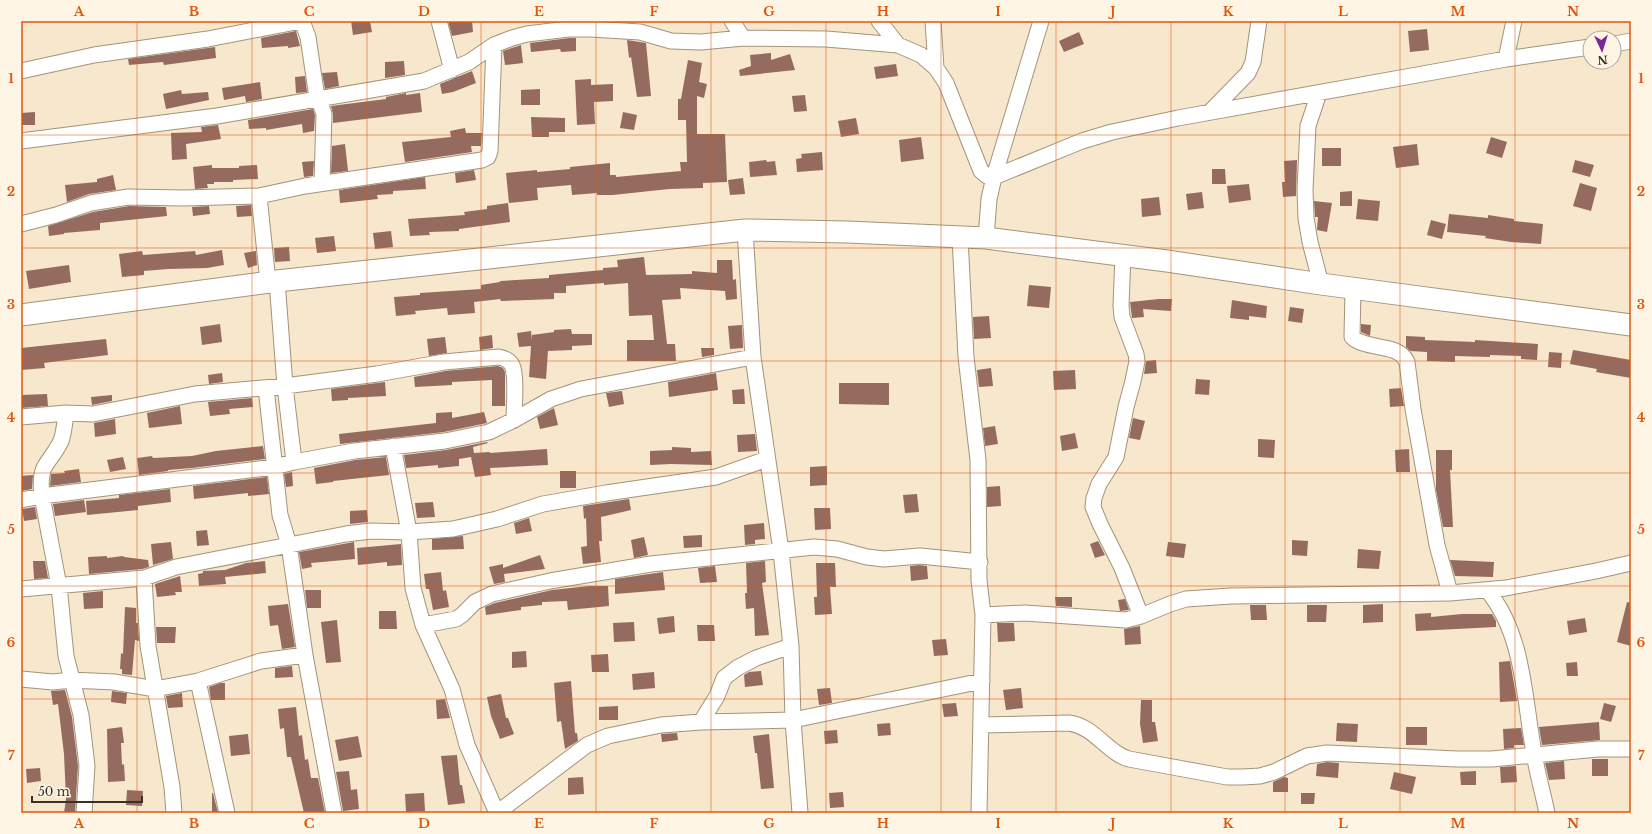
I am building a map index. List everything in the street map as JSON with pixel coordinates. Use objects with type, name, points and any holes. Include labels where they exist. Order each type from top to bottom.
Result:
[{"type":"main road","points":[[21,315],[273,281],[745,230],[847,232],[986,238],[1123,255],[1320,284],[1631,325]]},
{"type":"street","points":[[21,71],[94,55],[208,39],[302,21],[308,37],[316,91],[324,114],[322,183]]},
{"type":"street","points":[[439,21],[452,70]]},
{"type":"street","points":[[732,21],[743,38]]},
{"type":"street","points":[[879,21],[898,45]]},
{"type":"street","points":[[933,21],[936,68]]},
{"type":"street","points":[[986,238],[994,177],[1041,21]]},
{"type":"street","points":[[1210,112],[1248,73],[1254,62],[1259,21]]},
{"type":"street","points":[[1506,59],[1514,21]]},
{"type":"street","points":[[21,141],[217,116],[424,81],[469,62],[494,45],[527,34],[570,25],[640,32],[671,41],[701,42],[743,38],[826,39],[898,45],[921,55],[936,68],[946,83],[981,171],[987,176],[994,177],[1038,158],[1097,136],[1126,128],[1506,59],[1582,48]]},
{"type":"street","points":[[21,224],[90,204],[128,197],[183,198],[259,196],[322,183],[482,160],[488,157],[490,151],[494,45]]},
{"type":"street","points":[[1319,93],[1308,126],[1304,190],[1306,218],[1310,242],[1320,284]]},
{"type":"street","points":[[259,196],[273,281],[294,462]]},
{"type":"street","points":[[745,230],[753,358],[781,551],[791,646],[793,720],[800,813]]},
{"type":"street","points":[[960,237],[966,357],[978,460],[979,580],[983,615],[980,813]]},
{"type":"street","points":[[1123,255],[1122,317],[1136,354],[1137,361],[1116,457],[1099,484],[1094,498],[1093,507],[1122,568],[1141,616]]},
{"type":"street","points":[[1353,288],[1352,337],[1365,343],[1399,352],[1404,356],[1407,362],[1412,410],[1436,545],[1450,593]]},
{"type":"street","points":[[21,417],[66,413],[93,414],[195,394],[285,386],[377,374],[444,362],[499,357],[506,359],[512,365],[514,374],[514,420]]},
{"type":"street","points":[[21,500],[42,496],[274,467],[294,462],[393,446],[445,441],[489,432],[551,399],[581,389],[753,358]]},
{"type":"street","points":[[266,388],[280,515],[288,545],[305,655],[334,813]]},
{"type":"street","points":[[66,413],[61,440],[43,467],[40,481],[59,586],[66,656],[81,715],[87,766],[84,813]]},
{"type":"street","points":[[393,446],[409,532],[413,588],[423,625],[452,689],[467,745],[497,813],[587,745],[608,736],[660,724],[793,720],[982,682]]},
{"type":"street","points":[[21,589],[144,578],[176,567],[224,559],[352,533],[409,532],[453,529],[497,519],[543,504],[716,477],[767,459]]},
{"type":"street","points":[[423,625],[456,619],[475,602],[492,594],[550,581],[652,564],[814,548],[837,550],[867,557],[884,559],[920,556],[980,562]]},
{"type":"street","points":[[983,615],[1025,613],[1126,620],[1186,599],[1231,596],[1450,593],[1506,588],[1631,563]]},
{"type":"street","points":[[144,578],[148,646],[172,787],[174,813]]},
{"type":"street","points":[[1486,590],[1497,602],[1518,654],[1534,754],[1547,813]]},
{"type":"street","points":[[701,722],[717,696],[724,678],[737,668],[756,658],[791,646]]},
{"type":"street","points":[[21,679],[53,682],[71,680],[114,682],[155,689],[198,680],[261,662],[305,655]]},
{"type":"street","points":[[198,680],[227,813]]},
{"type":"street","points":[[981,725],[1078,724],[1090,731],[1117,754],[1129,759],[1227,777],[1260,776],[1274,772],[1307,756],[1328,753],[1456,759],[1492,759],[1598,749],[1631,749]]},
{"type":"building","points":[[351,21],[370,21],[372,32],[353,35]]},
{"type":"building","points":[[448,21],[472,21],[473,32],[452,36]]},
{"type":"building","points":[[1427,29],[1429,50],[1410,52],[1408,31]]},
{"type":"building","points":[[296,31],[300,46],[288,48],[288,46],[262,48],[261,38]]},
{"type":"building","points":[[1079,32],[1084,44],[1064,52],[1059,41]]},
{"type":"building","points":[[576,38],[576,51],[561,52],[560,49],[531,52],[530,43]]},
{"type":"building","points":[[627,40],[646,43],[651,96],[637,97]]},
{"type":"building","points":[[521,45],[523,63],[505,65],[503,51]]},
{"type":"building","points":[[215,47],[216,58],[164,65],[163,62],[129,65],[128,59]]},
{"type":"building","points":[[771,53],[771,60],[790,54],[795,70],[740,76],[739,70],[751,66],[750,55]]},
{"type":"building","points":[[688,60],[702,63],[699,82],[707,84],[704,98],[697,96],[697,134],[725,134],[727,182],[703,183],[703,188],[669,189],[613,195],[597,195],[597,193],[572,195],[571,185],[537,188],[538,200],[509,203],[506,173],[570,169],[570,167],[610,163],[610,175],[616,175],[616,177],[681,171],[680,162],[687,162],[686,120],[678,120],[678,99],[681,99]]},
{"type":"building","points":[[404,61],[405,75],[385,78],[385,62]]},
{"type":"building","points":[[896,64],[898,76],[876,79],[874,67]]},
{"type":"building","points":[[472,71],[476,83],[453,92],[442,94],[440,84]]},
{"type":"building","points":[[337,72],[339,86],[325,89],[322,73]]},
{"type":"building","points":[[305,76],[307,92],[296,93],[295,77]]},
{"type":"building","points":[[591,79],[591,85],[613,84],[613,101],[594,102],[595,124],[577,125],[575,80]]},
{"type":"building","points":[[260,82],[262,99],[246,102],[245,96],[224,100],[222,88]]},
{"type":"building","points":[[540,89],[540,105],[521,105],[521,90]]},
{"type":"building","points":[[181,90],[182,94],[208,92],[209,100],[166,109],[163,94]]},
{"type":"building","points":[[406,93],[406,95],[420,93],[422,112],[333,123],[331,106],[386,99],[386,97]]},
{"type":"building","points":[[805,95],[807,111],[794,112],[792,96]]},
{"type":"building","points":[[313,109],[315,115],[314,131],[303,133],[302,124],[266,130],[266,128],[249,129],[248,120]]},
{"type":"building","points":[[35,112],[35,125],[21,125],[21,113]]},
{"type":"building","points":[[623,112],[637,115],[634,130],[620,128]]},
{"type":"building","points":[[531,117],[565,118],[565,132],[549,132],[549,137],[532,137]]},
{"type":"building","points":[[856,118],[859,134],[841,137],[838,121]]},
{"type":"building","points":[[218,125],[221,139],[186,144],[187,159],[172,160],[171,133],[202,132],[201,127]]},
{"type":"building","points":[[465,128],[466,133],[482,133],[481,146],[471,146],[472,152],[405,162],[402,142],[451,137],[450,131]]},
{"type":"building","points":[[921,137],[924,159],[901,162],[899,140]]},
{"type":"building","points":[[1491,137],[1507,142],[1502,158],[1486,153]]},
{"type":"building","points":[[345,144],[348,171],[331,173],[332,146]]},
{"type":"building","points":[[1417,144],[1419,165],[1396,168],[1393,147]]},
{"type":"building","points":[[1322,148],[1341,148],[1341,166],[1322,166]]},
{"type":"building","points":[[822,152],[823,170],[797,172],[796,159],[802,158],[801,154]]},
{"type":"building","points":[[766,160],[767,162],[775,161],[777,175],[750,177],[749,162]]},
{"type":"building","points":[[1297,160],[1296,196],[1283,197],[1282,182],[1285,182],[1284,161]]},
{"type":"building","points":[[1575,160],[1594,165],[1590,177],[1572,172]]},
{"type":"building","points":[[314,161],[313,176],[304,177],[302,162]]},
{"type":"building","points":[[212,165],[212,168],[239,168],[239,166],[257,165],[258,179],[233,180],[233,182],[214,182],[214,184],[207,184],[208,188],[195,189],[193,167]]},
{"type":"building","points":[[1212,169],[1225,169],[1226,184],[1212,184]]},
{"type":"building","points":[[474,170],[476,180],[456,183],[455,173]]},
{"type":"building","points":[[113,175],[116,190],[89,194],[67,202],[65,185],[97,182],[97,179]]},
{"type":"building","points":[[425,177],[426,189],[393,191],[393,194],[377,195],[378,199],[340,203],[339,190]]},
{"type":"building","points":[[743,178],[745,194],[730,195],[728,180]]},
{"type":"building","points":[[1580,183],[1597,188],[1591,211],[1573,206]]},
{"type":"building","points":[[1249,184],[1251,200],[1229,203],[1227,186]]},
{"type":"building","points":[[1352,191],[1352,206],[1340,206],[1340,192]]},
{"type":"building","points":[[1202,192],[1204,208],[1188,210],[1186,194]]},
{"type":"building","points":[[1159,197],[1161,215],[1142,217],[1141,199]]},
{"type":"building","points":[[1358,199],[1380,201],[1378,221],[1356,219]]},
{"type":"building","points":[[1314,201],[1332,203],[1327,232],[1317,230],[1318,217],[1315,217]]},
{"type":"building","points":[[508,203],[510,222],[459,229],[459,231],[429,232],[430,235],[410,236],[408,219],[465,215],[464,212],[487,209],[487,206]]},
{"type":"building","points":[[251,205],[252,216],[237,217],[236,206]]},
{"type":"building","points":[[129,206],[166,207],[167,216],[100,223],[100,230],[64,233],[49,236],[48,226],[93,212]]},
{"type":"building","points":[[209,206],[210,214],[193,216],[192,207]]},
{"type":"building","points":[[1449,214],[1488,218],[1488,215],[1514,219],[1514,221],[1543,224],[1541,244],[1511,242],[1485,238],[1486,236],[1447,232]]},
{"type":"building","points":[[1431,220],[1446,224],[1442,239],[1427,235]]},
{"type":"building","points":[[391,231],[393,247],[375,249],[373,233]]},
{"type":"building","points":[[334,236],[336,251],[317,253],[315,238]]},
{"type":"building","points":[[289,247],[290,261],[275,262],[274,248]]},
{"type":"building","points":[[222,250],[224,265],[207,268],[144,271],[144,275],[122,277],[119,254],[142,251],[143,255],[195,251],[196,255]]},
{"type":"building","points":[[256,251],[257,265],[248,268],[244,253]]},
{"type":"building","points":[[644,257],[646,275],[692,274],[692,271],[717,273],[717,260],[732,260],[733,280],[736,279],[737,299],[726,300],[725,291],[680,288],[681,299],[662,300],[667,344],[675,344],[676,361],[627,361],[627,340],[654,340],[652,315],[629,316],[628,283],[566,286],[566,293],[554,293],[554,299],[501,301],[500,299],[474,302],[475,313],[448,315],[447,308],[415,311],[416,314],[396,316],[394,297],[420,295],[420,293],[481,289],[481,285],[500,281],[549,278],[549,275],[603,270],[603,268],[618,267],[617,260]]},
{"type":"building","points":[[69,265],[71,282],[29,289],[26,271]]},
{"type":"building","points":[[1029,285],[1051,287],[1049,308],[1027,306]]},
{"type":"building","points":[[1172,299],[1171,311],[1143,309],[1144,317],[1132,318],[1130,302]]},
{"type":"building","points":[[1232,300],[1267,306],[1266,318],[1249,316],[1249,320],[1230,318]]},
{"type":"building","points":[[1290,307],[1304,309],[1302,323],[1288,321]]},
{"type":"building","points":[[989,316],[991,338],[974,339],[973,317]]},
{"type":"building","points":[[220,324],[222,342],[202,345],[200,327]]},
{"type":"building","points":[[1361,324],[1371,325],[1370,336],[1361,332]]},
{"type":"building","points":[[742,325],[743,348],[730,349],[728,326]]},
{"type":"building","points":[[571,329],[572,334],[592,334],[592,345],[572,346],[572,350],[548,351],[546,379],[529,377],[531,346],[519,347],[517,333],[531,331],[532,341],[532,335],[554,332],[554,330]]},
{"type":"building","points":[[492,335],[493,348],[480,350],[479,337]]},
{"type":"building","points":[[1406,336],[1425,337],[1425,340],[1475,342],[1475,340],[1538,344],[1537,360],[1521,359],[1521,356],[1490,355],[1490,357],[1455,356],[1455,362],[1427,361],[1427,352],[1410,351],[1406,347]]},
{"type":"building","points":[[445,337],[447,353],[429,356],[427,339]]},
{"type":"building","points":[[106,339],[108,355],[44,363],[45,368],[21,370],[21,348]]},
{"type":"building","points":[[701,348],[714,348],[714,355],[702,357]]},
{"type":"building","points":[[1573,350],[1631,360],[1631,378],[1596,372],[1597,369],[1570,364]]},
{"type":"building","points":[[1549,352],[1562,353],[1561,368],[1548,367]]},
{"type":"building","points":[[1156,360],[1157,373],[1144,374],[1146,361]]},
{"type":"building","points":[[498,366],[503,368],[505,372],[505,406],[492,406],[492,380],[452,382],[452,385],[415,387],[414,377],[445,371]]},
{"type":"building","points":[[991,368],[993,386],[979,387],[977,370]]},
{"type":"building","points":[[1075,370],[1076,389],[1054,390],[1053,371]]},
{"type":"building","points":[[222,373],[223,382],[209,384],[208,375]]},
{"type":"building","points":[[716,373],[718,390],[669,397],[668,382]]},
{"type":"building","points":[[1196,379],[1210,380],[1209,395],[1195,394]]},
{"type":"building","points":[[385,382],[386,396],[348,398],[348,400],[332,401],[331,389]]},
{"type":"building","points":[[839,383],[889,383],[889,405],[839,404]]},
{"type":"building","points":[[1401,388],[1404,406],[1390,407],[1389,389]]},
{"type":"building","points":[[744,389],[745,404],[733,404],[732,390]]},
{"type":"building","points":[[622,391],[624,404],[609,407],[606,393]]},
{"type":"building","points":[[47,394],[48,406],[21,408],[21,395]]},
{"type":"building","points":[[112,395],[112,401],[92,405],[91,397]]},
{"type":"building","points":[[252,398],[253,407],[229,409],[230,414],[210,416],[208,402]]},
{"type":"building","points":[[180,406],[182,424],[149,428],[147,413]]},
{"type":"building","points":[[554,408],[558,425],[540,429],[537,417]]},
{"type":"building","points":[[452,412],[452,418],[484,412],[487,423],[444,432],[340,444],[339,434],[436,423],[436,413]]},
{"type":"building","points":[[1133,418],[1145,421],[1140,440],[1129,438]]},
{"type":"building","points":[[115,419],[116,434],[95,437],[94,423]]},
{"type":"building","points":[[995,426],[998,444],[985,446],[983,428]]},
{"type":"building","points":[[1075,433],[1078,448],[1062,451],[1060,436]]},
{"type":"building","points":[[755,434],[757,451],[738,452],[737,435]]},
{"type":"building","points":[[1258,439],[1275,440],[1274,458],[1258,457]]},
{"type":"building","points":[[488,443],[473,447],[474,453],[547,449],[548,465],[490,468],[491,475],[475,477],[471,457],[459,459],[459,466],[438,468],[438,465],[406,468],[404,455],[446,450]]},
{"type":"building","points":[[263,446],[265,459],[168,470],[139,475],[137,458],[152,456],[153,458],[192,456],[216,451]]},
{"type":"building","points":[[672,447],[691,448],[691,452],[711,451],[712,465],[650,465],[650,451],[672,450]]},
{"type":"building","points":[[1409,449],[1410,472],[1396,472],[1395,450]]},
{"type":"building","points":[[1436,450],[1452,450],[1452,470],[1450,470],[1453,527],[1443,527],[1436,490]]},
{"type":"building","points":[[123,457],[126,469],[110,472],[107,460]]},
{"type":"building","points":[[386,457],[389,475],[316,484],[314,468],[355,460]]},
{"type":"building","points":[[827,466],[827,485],[810,486],[810,467]]},
{"type":"building","points":[[79,469],[81,482],[50,486],[51,474],[65,473],[64,471]]},
{"type":"building","points":[[560,471],[576,471],[576,488],[560,488]]},
{"type":"building","points":[[292,472],[293,486],[286,487],[284,474]]},
{"type":"building","points":[[33,475],[32,489],[21,491],[21,476]]},
{"type":"building","points":[[267,477],[269,494],[248,496],[248,493],[194,499],[193,486]]},
{"type":"building","points":[[1000,486],[1001,506],[987,507],[987,487]]},
{"type":"building","points":[[170,489],[171,502],[138,506],[138,510],[87,515],[86,501],[119,498],[119,495]]},
{"type":"building","points":[[917,494],[919,512],[905,513],[903,495]]},
{"type":"building","points":[[629,499],[631,510],[601,517],[602,541],[599,541],[601,562],[583,564],[581,547],[587,546],[586,518],[584,519],[583,506]]},
{"type":"building","points":[[84,500],[86,512],[55,516],[53,504]]},
{"type":"building","points":[[433,502],[435,517],[417,518],[415,503]]},
{"type":"building","points":[[35,507],[37,519],[24,521],[22,509]]},
{"type":"building","points":[[814,508],[830,508],[831,529],[815,530]]},
{"type":"building","points":[[367,510],[368,522],[350,524],[350,511]]},
{"type":"building","points":[[529,518],[532,531],[516,534],[514,523]]},
{"type":"building","points":[[764,523],[765,539],[755,540],[755,544],[745,545],[744,525]]},
{"type":"building","points":[[207,530],[209,545],[197,546],[196,531]]},
{"type":"building","points":[[702,535],[702,547],[684,548],[683,536]]},
{"type":"building","points":[[463,536],[464,549],[432,550],[432,539]]},
{"type":"building","points":[[644,537],[648,555],[634,558],[631,540]]},
{"type":"building","points":[[1292,540],[1308,541],[1307,556],[1292,555]]},
{"type":"building","points":[[1098,541],[1105,555],[1095,558],[1090,544]]},
{"type":"building","points":[[171,542],[173,559],[153,565],[151,544]]},
{"type":"building","points":[[354,542],[355,559],[311,563],[312,567],[302,569],[299,552]]},
{"type":"building","points":[[1168,542],[1186,544],[1184,558],[1166,556]]},
{"type":"building","points":[[401,544],[402,565],[387,566],[387,562],[358,565],[357,548]]},
{"type":"building","points":[[1358,549],[1381,551],[1379,569],[1357,568]]},
{"type":"building","points":[[540,555],[545,569],[504,574],[505,582],[494,584],[489,567],[503,564],[503,568]]},
{"type":"building","points":[[107,556],[107,558],[123,556],[148,560],[149,567],[89,574],[88,557]]},
{"type":"building","points":[[1450,560],[1494,562],[1493,577],[1455,576]]},
{"type":"building","points":[[33,561],[45,561],[48,578],[34,579]]},
{"type":"building","points":[[265,561],[266,573],[225,577],[226,584],[199,586],[198,574],[203,573],[203,571],[225,570],[246,563]]},
{"type":"building","points":[[765,561],[766,582],[762,583],[769,635],[755,636],[754,608],[746,609],[746,563]]},
{"type":"building","points":[[816,563],[835,563],[836,587],[830,587],[832,614],[815,615],[814,597],[817,597]]},
{"type":"building","points":[[715,566],[717,582],[700,583],[698,568]]},
{"type":"building","points":[[910,566],[927,566],[928,579],[911,581]]},
{"type":"building","points":[[441,572],[443,591],[446,590],[449,607],[433,610],[429,589],[426,589],[424,574]]},
{"type":"building","points":[[663,572],[665,590],[615,594],[615,579]]},
{"type":"building","points":[[180,576],[182,592],[175,592],[176,595],[157,597],[155,584]]},
{"type":"building","points":[[589,586],[608,586],[609,606],[568,610],[567,601],[542,602],[542,605],[521,607],[521,610],[486,615],[485,607],[495,603],[552,590]]},
{"type":"building","points":[[305,590],[321,590],[321,608],[307,608]]},
{"type":"building","points":[[103,591],[103,608],[84,609],[83,593]]},
{"type":"building","points":[[1055,597],[1072,597],[1072,607],[1056,606]]},
{"type":"building","points":[[1125,599],[1129,610],[1120,611],[1118,600]]},
{"type":"building","points":[[1627,602],[1631,603],[1631,646],[1617,642]]},
{"type":"building","points":[[288,604],[295,647],[282,649],[278,625],[270,626],[268,606]]},
{"type":"building","points":[[1383,604],[1383,622],[1363,623],[1363,605]]},
{"type":"building","points":[[1250,605],[1266,605],[1267,620],[1251,620]]},
{"type":"building","points":[[1307,605],[1327,605],[1326,622],[1307,622]]},
{"type":"building","points":[[125,607],[136,608],[136,623],[138,623],[139,641],[135,640],[132,675],[122,674],[122,669],[120,669],[121,653],[123,654]]},
{"type":"building","points":[[379,611],[396,611],[397,629],[379,629]]},
{"type":"building","points":[[1431,613],[1431,617],[1462,614],[1492,614],[1496,621],[1496,627],[1416,631],[1415,614]]},
{"type":"building","points":[[674,616],[675,632],[659,634],[657,618]]},
{"type":"building","points":[[1585,618],[1587,632],[1569,635],[1567,621]]},
{"type":"building","points":[[337,620],[341,662],[326,663],[321,622]]},
{"type":"building","points":[[634,622],[635,641],[614,642],[613,623]]},
{"type":"building","points":[[997,623],[1014,623],[1015,641],[998,642]]},
{"type":"building","points":[[697,625],[714,625],[715,641],[698,641]]},
{"type":"building","points":[[1140,626],[1141,644],[1125,645],[1124,629]]},
{"type":"building","points":[[156,627],[176,627],[175,643],[157,643]]},
{"type":"building","points":[[946,639],[948,655],[934,656],[932,640]]},
{"type":"building","points":[[526,651],[527,667],[512,668],[512,652]]},
{"type":"building","points":[[608,654],[609,672],[592,672],[591,655]]},
{"type":"building","points":[[1510,661],[1517,701],[1500,702],[1499,662]]},
{"type":"building","points":[[1577,662],[1578,676],[1567,676],[1566,663]]},
{"type":"building","points":[[292,666],[293,677],[275,678],[275,668]]},
{"type":"building","points":[[761,671],[763,685],[745,687],[744,675],[749,672]]},
{"type":"building","points":[[654,672],[655,688],[633,690],[632,674]]},
{"type":"building","points":[[571,681],[575,733],[577,733],[578,741],[565,749],[561,721],[557,722],[554,683]]},
{"type":"building","points":[[220,683],[225,683],[225,700],[211,700],[209,687]]},
{"type":"building","points":[[830,688],[832,703],[819,705],[817,689]]},
{"type":"building","points":[[1021,688],[1023,708],[1006,710],[1003,690]]},
{"type":"building","points":[[65,690],[72,717],[78,766],[75,813],[64,813],[66,799],[64,754],[58,704],[53,705],[51,691]]},
{"type":"building","points":[[112,691],[127,693],[126,704],[111,702]]},
{"type":"building","points":[[182,693],[183,707],[168,708],[166,696]]},
{"type":"building","points":[[501,694],[506,718],[508,718],[514,734],[500,739],[491,716],[487,697]]},
{"type":"building","points":[[445,699],[450,718],[437,719],[436,700]]},
{"type":"building","points":[[1141,700],[1152,700],[1152,722],[1155,722],[1158,741],[1143,743],[1140,724]]},
{"type":"building","points":[[956,703],[958,716],[944,717],[942,704]]},
{"type":"building","points":[[1604,703],[1616,706],[1611,722],[1600,719]]},
{"type":"building","points":[[618,706],[618,720],[599,720],[599,707]]},
{"type":"building","points":[[296,707],[299,736],[302,735],[305,760],[308,759],[311,778],[318,778],[325,813],[304,813],[291,757],[287,757],[284,728],[280,729],[278,709]]},
{"type":"building","points":[[1599,722],[1600,740],[1542,745],[1539,727]]},
{"type":"building","points":[[890,723],[891,735],[878,736],[877,724]]},
{"type":"building","points":[[1337,723],[1358,724],[1357,742],[1336,741]]},
{"type":"building","points":[[122,727],[124,743],[121,743],[122,765],[124,764],[125,781],[108,782],[107,729]]},
{"type":"building","points":[[1406,727],[1427,727],[1427,745],[1406,745]]},
{"type":"building","points":[[1521,728],[1524,745],[1514,745],[1514,748],[1504,749],[1503,729]]},
{"type":"building","points":[[837,730],[838,743],[825,744],[824,731]]},
{"type":"building","points":[[677,733],[678,740],[662,742],[661,734]]},
{"type":"building","points":[[248,734],[250,754],[231,756],[229,736]]},
{"type":"building","points":[[769,734],[774,788],[761,789],[757,753],[755,753],[753,736]]},
{"type":"building","points":[[358,736],[362,757],[339,761],[335,740]]},
{"type":"building","points":[[457,755],[460,785],[462,785],[465,803],[448,805],[441,756]]},
{"type":"building","points":[[1592,759],[1608,759],[1608,776],[1592,776]]},
{"type":"building","points":[[1564,761],[1565,779],[1549,780],[1545,763]]},
{"type":"building","points":[[1327,762],[1339,763],[1338,778],[1316,776],[1317,764]]},
{"type":"building","points":[[1516,766],[1517,782],[1501,783],[1500,767]]},
{"type":"building","points":[[40,768],[41,781],[27,783],[26,769]]},
{"type":"building","points":[[349,771],[351,790],[357,789],[359,809],[343,811],[336,772]]},
{"type":"building","points":[[1476,771],[1476,785],[1461,785],[1460,772]]},
{"type":"building","points":[[1394,772],[1416,777],[1412,794],[1390,789]]},
{"type":"building","points":[[583,777],[584,794],[568,795],[568,778]]},
{"type":"building","points":[[1284,777],[1288,778],[1288,792],[1273,792],[1273,782]]},
{"type":"building","points":[[127,790],[143,791],[142,806],[126,805]]},
{"type":"building","points":[[843,792],[844,807],[830,808],[829,793]]},
{"type":"building","points":[[213,793],[218,813],[212,813]]},
{"type":"building","points":[[424,793],[425,811],[406,812],[405,794]]},
{"type":"building","points":[[1301,793],[1315,793],[1314,804],[1301,804]]}]
